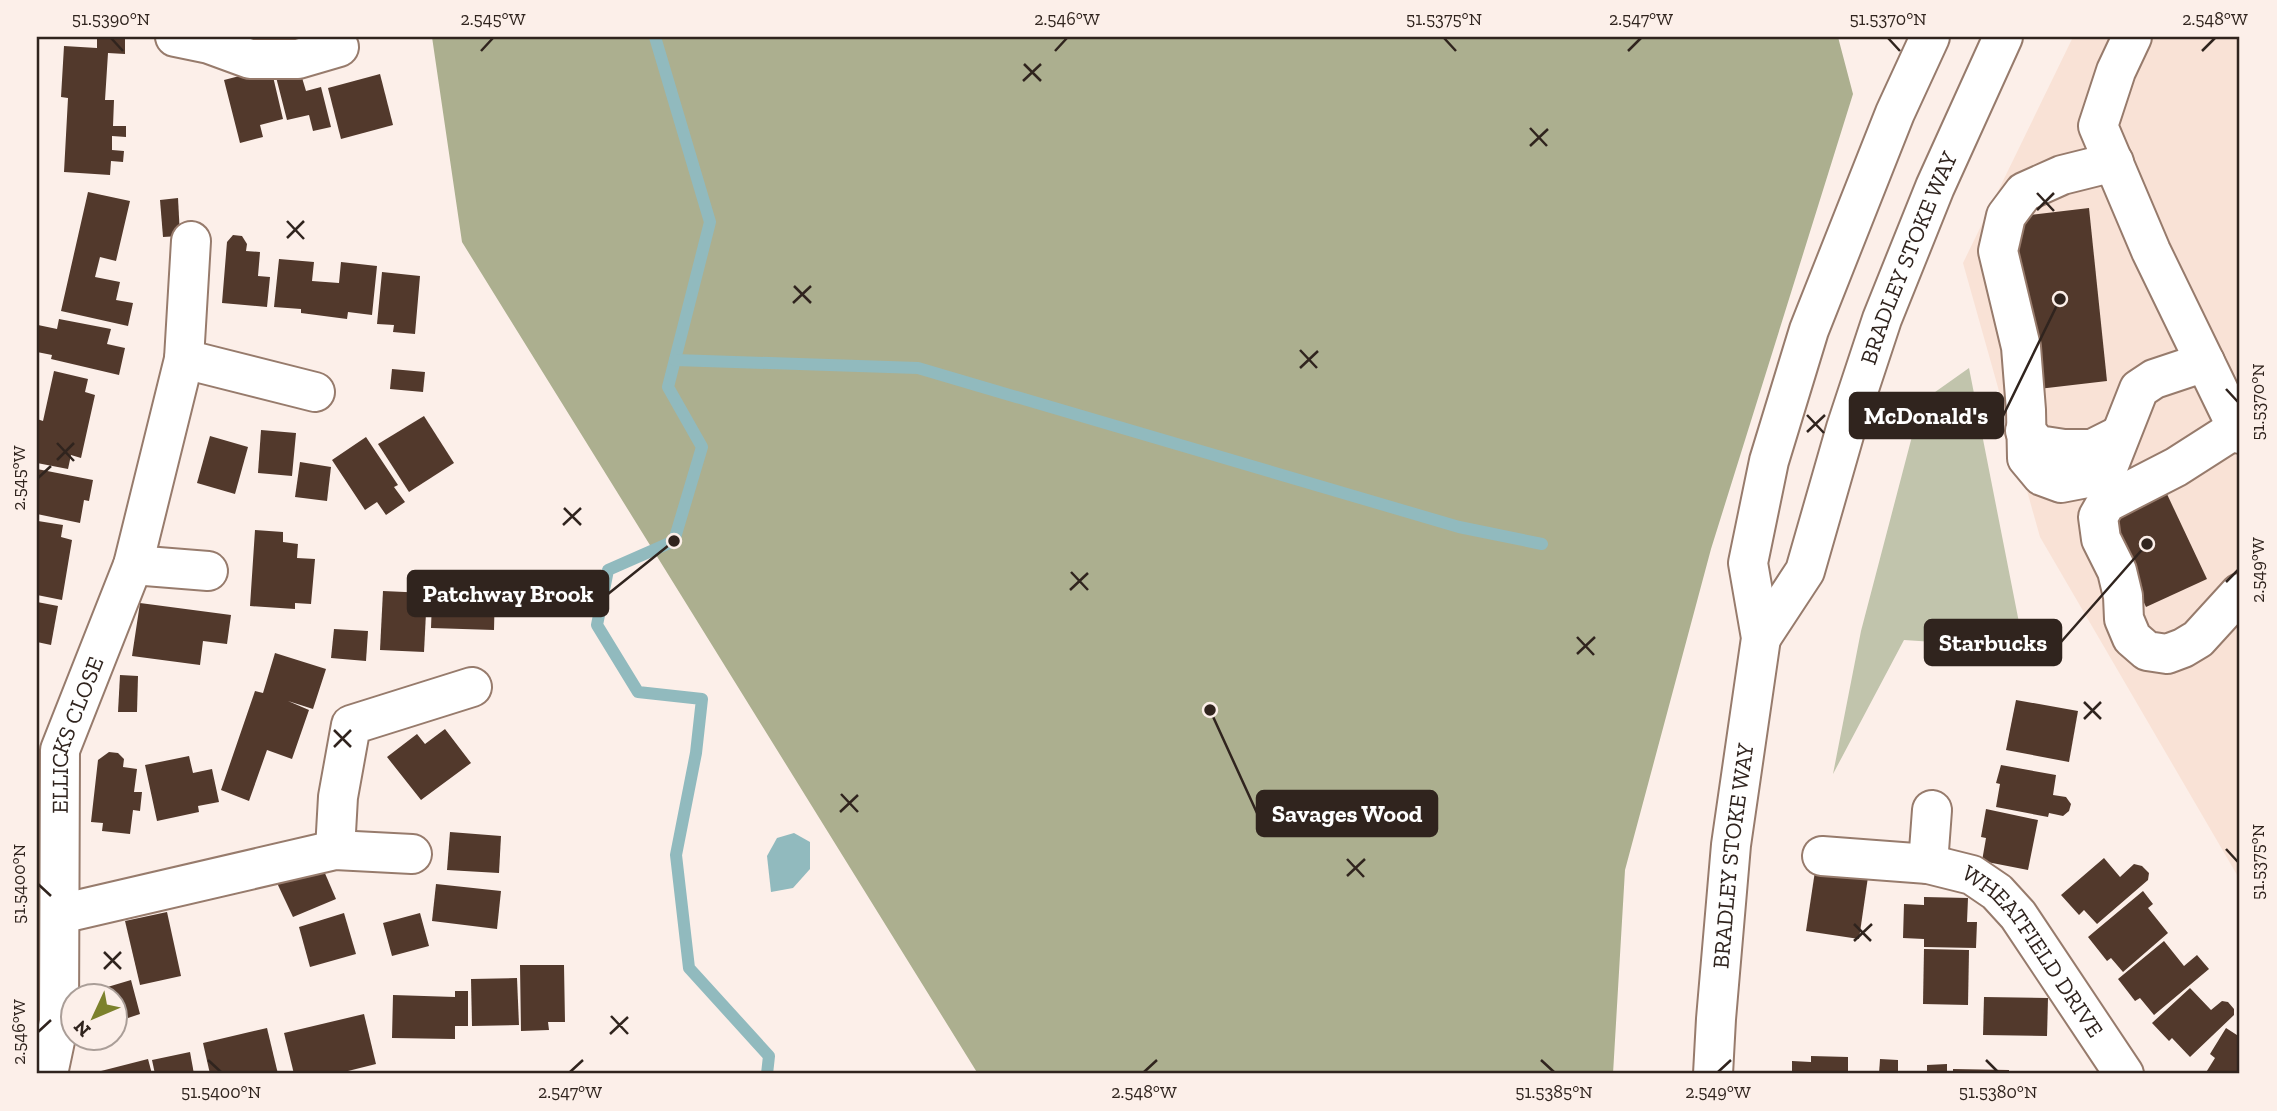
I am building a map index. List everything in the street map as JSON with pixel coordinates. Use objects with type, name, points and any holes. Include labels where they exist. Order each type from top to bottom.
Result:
[{"type":"street","name":"BRADLEY STOKE WAY","points":[[1713,1074],[1731,845],[1761,638],[1748,563],[1769,461],[1809,330],[1895,113],[1930,37]]},
{"type":"street","name":"BRADLEY STOKE WAY","points":[[1761,638],[1805,571],[1846,428],[1882,319],[1935,187],[2003,37]]},
{"type":"street","points":[[2132,37],[2116,71],[2098,126],[2151,251],[2239,431],[2106,503],[2098,517],[2101,539],[2117,571],[2123,596],[2124,619],[2132,638],[2147,651],[2166,654],[2198,639],[2240,593]]},
{"type":"street","points":[[176,38],[209,44],[250,59],[298,59],[339,47]]},
{"type":"street","points":[[2114,162],[2062,175],[2024,192],[2006,216],[1998,251],[2021,347],[2027,458],[2042,476],[2061,483],[2087,478],[2109,465],[2139,389],[2154,379],[2205,362]]},
{"type":"street","name":"ELLICKS CLOSE","points":[[48,1074],[59,1022],[52,911],[60,750],[133,565],[184,359],[191,241]]},
{"type":"street","points":[[184,359],[315,392]]},
{"type":"street","points":[[133,565],[208,571]]},
{"type":"street","points":[[335,850],[338,797],[351,724],[472,687]]},
{"type":"street","name":"WHEATFIELD DRIVE","points":[[1928,864],[1932,810]]},
{"type":"street","points":[[52,911],[335,850],[412,854]]},
{"type":"street","name":"WHEATFIELD DRIVE","points":[[1822,856],[1928,864],[1972,875],[1997,891],[2018,915],[2118,1072]]},
{"type":"shaded area","points":[[2073,37],[2240,37],[2240,880],[2040,537],[1963,263]]},
{"type":"green space","points":[[432,37],[1838,37],[1853,94],[1711,549],[1625,870],[1613,1074],[978,1074],[462,242]]},
{"type":"green space","points":[[1969,368],[2024,648],[1904,640],[1833,774],[1861,631],[1921,402]]},
{"type":"water","points":[[794,833],[810,842],[810,869],[793,888],[771,892],[767,856],[777,838]]},
{"type":"building","points":[[97,37],[125,38],[125,54],[108,53],[105,100],[114,100],[113,126],[126,126],[126,137],[112,136],[112,150],[124,151],[123,162],[111,161],[110,175],[64,172],[68,98],[61,97],[64,46],[97,48]]},
{"type":"building","points":[[271,68],[283,119],[260,125],[263,137],[240,143],[224,80]]},
{"type":"building","points":[[300,71],[306,91],[321,87],[331,127],[313,131],[309,115],[287,120],[276,77]]},
{"type":"building","points":[[380,74],[393,125],[341,139],[328,88]]},
{"type":"building","points":[[88,192],[130,201],[116,261],[100,257],[95,277],[120,282],[116,300],[133,303],[128,326],[61,311]]},
{"type":"building","points":[[178,198],[180,236],[163,237],[160,200]]},
{"type":"building","points":[[2089,208],[2107,381],[2030,390],[2012,217]]},
{"type":"building","points":[[233,235],[242,236],[247,244],[246,251],[260,252],[258,276],[270,277],[267,307],[222,303],[227,242]]},
{"type":"building","points":[[279,259],[314,262],[312,281],[339,283],[341,262],[377,266],[372,315],[348,312],[347,319],[301,313],[301,309],[274,307]]},
{"type":"building","points":[[382,272],[420,276],[415,334],[393,332],[394,325],[377,324]]},
{"type":"building","points":[[59,319],[111,329],[107,344],[125,348],[119,375],[51,359],[52,355],[37,352],[38,325],[57,329]]},
{"type":"building","points":[[392,369],[425,372],[423,392],[390,389]]},
{"type":"building","points":[[54,371],[88,379],[85,392],[95,395],[81,458],[71,455],[68,469],[37,463],[37,419],[43,421]]},
{"type":"building","points":[[424,416],[454,463],[409,492],[378,444]]},
{"type":"building","points":[[261,430],[296,433],[292,476],[258,473]]},
{"type":"building","points":[[210,436],[248,447],[235,494],[197,483]]},
{"type":"building","points":[[366,437],[398,485],[394,487],[405,502],[386,515],[377,502],[365,510],[332,460]]},
{"type":"building","points":[[300,462],[331,467],[327,501],[295,497]]},
{"type":"building","points":[[37,469],[93,480],[89,501],[84,500],[80,523],[37,514]]},
{"type":"building","points":[[2166,492],[2207,579],[2146,607],[2106,519]]},
{"type":"building","points":[[38,521],[63,525],[61,537],[72,540],[62,600],[37,595]]},
{"type":"building","points":[[255,530],[283,532],[283,542],[298,544],[297,558],[315,559],[311,604],[295,603],[295,609],[250,606]]},
{"type":"building","points":[[433,572],[489,573],[489,586],[495,587],[494,630],[431,628]]},
{"type":"building","points":[[383,591],[427,593],[424,652],[380,650]]},
{"type":"building","points":[[37,602],[58,606],[51,645],[37,642]]},
{"type":"building","points":[[140,603],[231,615],[227,644],[203,641],[200,665],[132,656]]},
{"type":"building","points":[[334,629],[368,631],[366,661],[331,658]]},
{"type":"building","points":[[275,653],[326,669],[313,709],[288,701],[309,710],[292,759],[267,750],[249,801],[221,790],[255,691],[263,693]]},
{"type":"building","points":[[120,675],[138,676],[137,712],[118,712]]},
{"type":"building","points":[[2016,700],[2078,711],[2069,762],[2006,750]]},
{"type":"building","points":[[445,729],[471,763],[421,800],[387,757],[417,734],[425,744]]},
{"type":"building","points":[[109,752],[118,753],[124,759],[123,767],[137,769],[134,792],[142,792],[140,811],[133,810],[130,834],[102,831],[103,823],[91,822],[98,760]]},
{"type":"building","points":[[189,756],[193,773],[212,769],[219,802],[198,806],[199,812],[157,821],[145,765]]},
{"type":"building","points":[[2001,765],[2056,775],[2053,795],[2066,797],[2071,804],[2069,811],[2063,816],[2049,813],[2048,817],[1996,807],[2000,784],[1996,783]]},
{"type":"building","points":[[1986,809],[2038,820],[2028,870],[1982,861],[1986,838],[1981,837]]},
{"type":"building","points":[[450,832],[501,836],[499,873],[447,870]]},
{"type":"building","points":[[2104,858],[2120,877],[2134,864],[2142,866],[2149,873],[2148,880],[2097,924],[2084,910],[2079,915],[2061,895]]},
{"type":"building","points":[[321,864],[336,899],[293,917],[277,883]]},
{"type":"building","points":[[1815,871],[1868,877],[1859,939],[1806,931]]},
{"type":"building","points":[[436,884],[501,891],[497,929],[432,921]]},
{"type":"building","points":[[2143,891],[2153,904],[2148,908],[2168,933],[2123,972],[2111,958],[2107,961],[2088,937]]},
{"type":"building","points":[[1924,897],[1968,898],[1967,922],[1977,922],[1976,948],[1924,947],[1924,939],[1903,938],[1904,904],[1924,905]]},
{"type":"building","points":[[167,912],[181,976],[140,985],[125,921]]},
{"type":"building","points":[[344,913],[356,954],[310,967],[299,927]]},
{"type":"building","points":[[420,913],[429,946],[392,956],[383,923]]},
{"type":"building","points":[[2164,941],[2184,966],[2197,955],[2209,969],[2154,1015],[2140,998],[2135,1001],[2118,979]]},
{"type":"building","points":[[1924,949],[1969,950],[1968,1005],[1923,1004]]},
{"type":"building","points":[[520,965],[564,965],[565,1022],[548,1022],[549,1030],[521,1031]]},
{"type":"building","points":[[517,978],[519,1025],[472,1026],[471,979]]},
{"type":"building","points":[[131,980],[140,1014],[130,1017],[130,982],[124,982]]},
{"type":"building","points":[[2190,988],[2211,1010],[2222,1001],[2228,1002],[2234,1009],[2234,1015],[2190,1057],[2172,1038],[2169,1041],[2152,1023]]},
{"type":"building","points":[[455,991],[468,991],[468,1026],[455,1026],[455,1039],[392,1038],[393,995],[455,997]]},
{"type":"building","points":[[1984,997],[2048,998],[2047,1036],[1983,1035]]},
{"type":"building","points":[[364,1014],[376,1064],[336,1074],[294,1074],[284,1033]]},
{"type":"building","points":[[267,1028],[278,1074],[210,1074],[203,1043]]},
{"type":"building","points":[[2226,1028],[2240,1037],[2240,1074],[2205,1074],[2215,1058],[2210,1054]]},
{"type":"building","points":[[190,1052],[194,1074],[155,1074],[152,1060]]},
{"type":"building","points":[[1811,1056],[1848,1057],[1848,1074],[1792,1074],[1792,1061],[1811,1062]]},
{"type":"building","points":[[148,1059],[152,1074],[102,1074],[101,1071]]},
{"type":"building","points":[[1880,1059],[1898,1060],[1898,1074],[1879,1074]]},
{"type":"building","points":[[1947,1064],[1947,1074],[1927,1074],[1927,1065]]},
{"type":"building","points":[[1953,1069],[2009,1070],[2009,1074],[1953,1074]]},
{"type":"waterway","points":[[655,37],[710,222],[668,387],[702,447],[674,541],[608,570],[597,625],[638,692],[702,699],[696,753],[676,855],[689,968],[769,1056],[767,1074]]},
{"type":"waterway","points":[[675,360],[918,368],[1459,527],[1542,544]]},
{"type":"place","name":"McDonald's","points":[[2060,299]]},
{"type":"place","name":"Patchway Brook","points":[[674,541]]},
{"type":"place","name":"Starbucks","points":[[2147,544]]},
{"type":"place","name":"Savages Wood","points":[[1210,710]]}]
